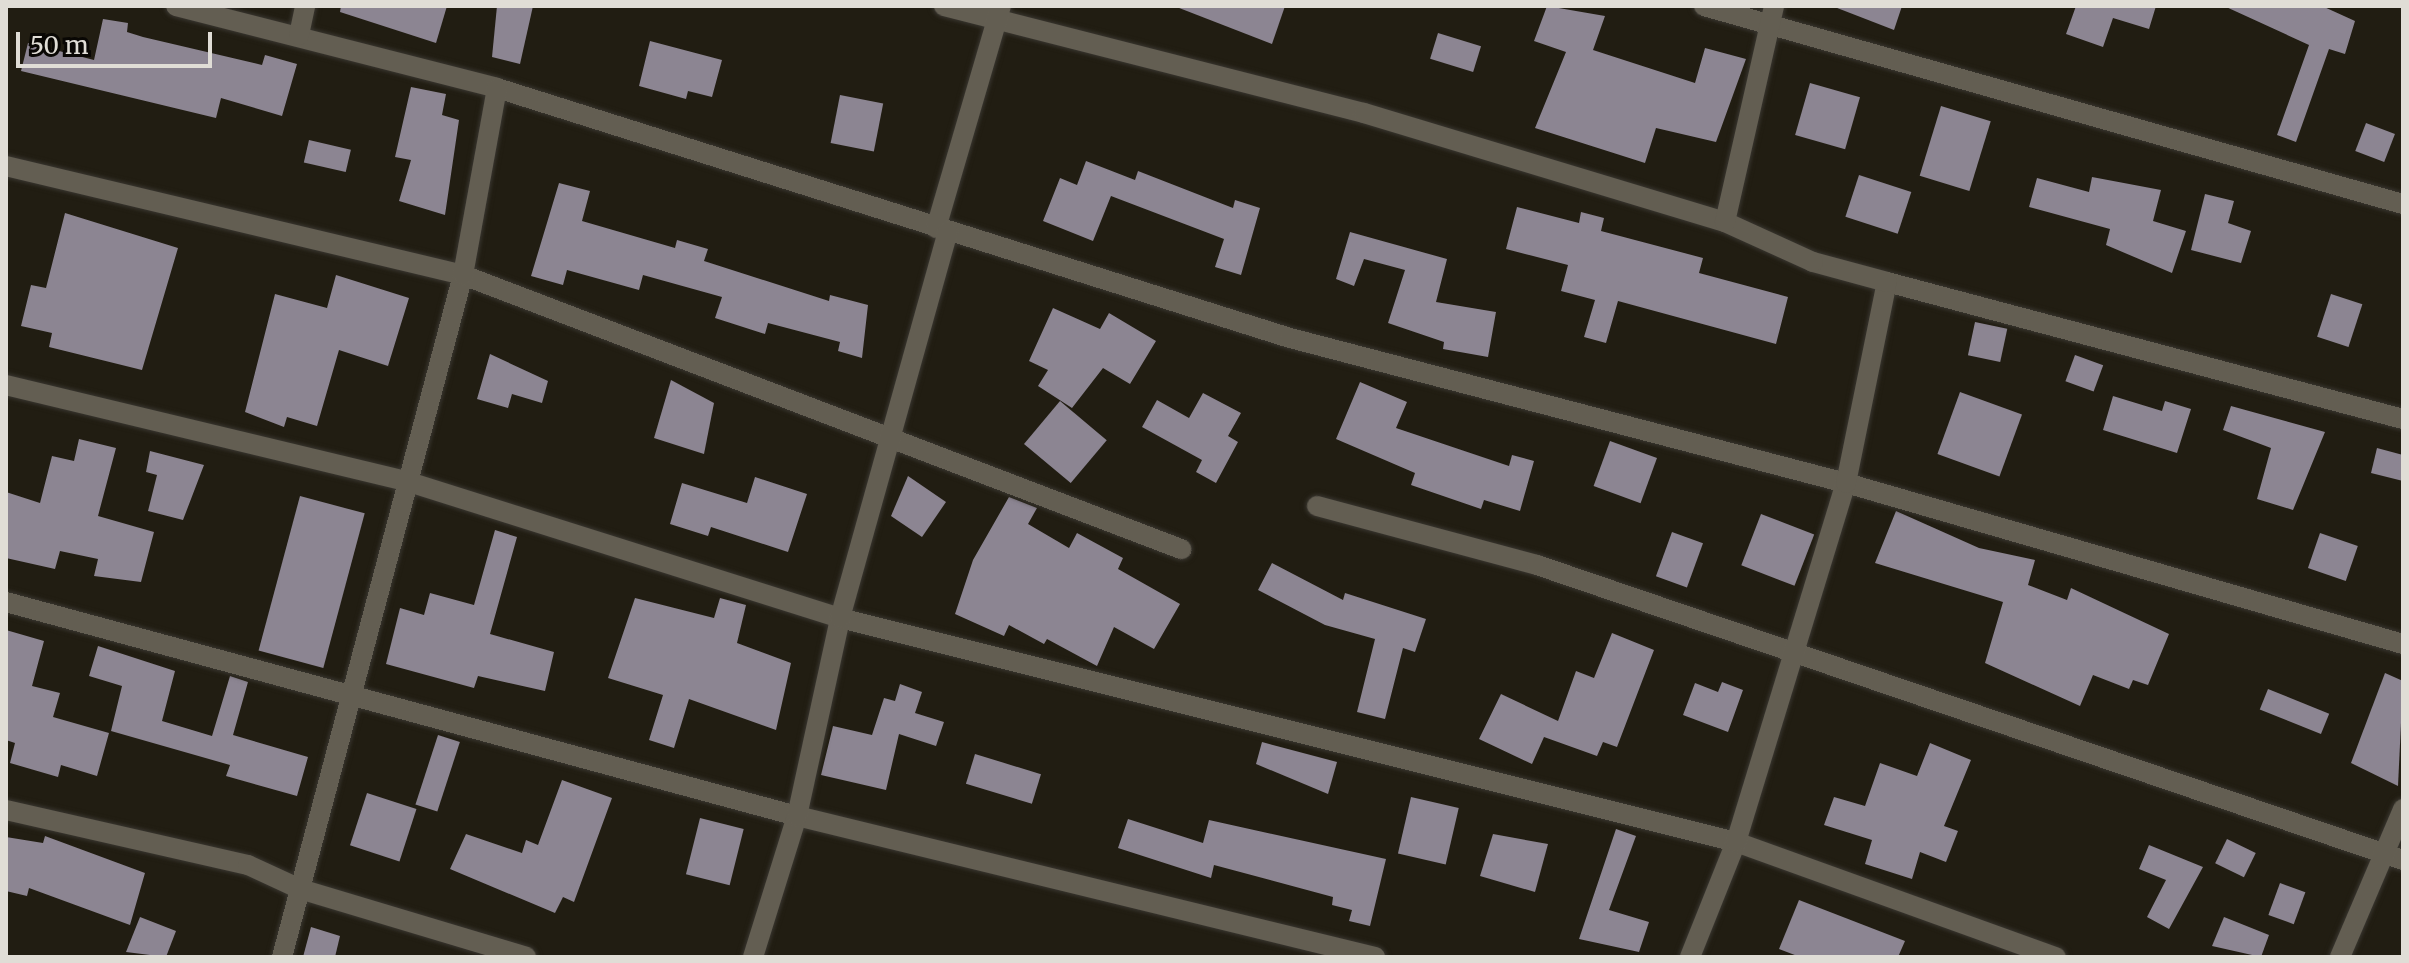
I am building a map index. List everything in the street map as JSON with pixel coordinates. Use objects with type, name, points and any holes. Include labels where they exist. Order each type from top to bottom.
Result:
[{"type":"street","points":[[176,6],[497,88],[1290,338],[1846,483],[2403,644]]},
{"type":"street","points":[[299,35],[305,6]]},
{"type":"street","points":[[944,6],[998,13],[1364,113],[1725,222],[1813,262],[2403,419]]},
{"type":"street","points":[[1704,6],[1772,14],[2403,204]]},
{"type":"street","points":[[753,957],[797,816],[840,618],[998,13]]},
{"type":"street","points":[[1725,222],[1772,14]]},
{"type":"street","points":[[282,957],[463,275],[497,88]]},
{"type":"street","points":[[6,166],[463,275],[1181,549]]},
{"type":"street","points":[[1690,957],[1736,842],[1790,654],[1846,483],[1887,282]]},
{"type":"street","points":[[6,385],[409,482],[840,618],[1736,842],[2056,957]]},
{"type":"street","points":[[1317,506],[1537,565],[1790,654],[2394,857]]},
{"type":"street","points":[[6,602],[797,816],[1375,957]]},
{"type":"street","points":[[2340,957],[2394,857],[2403,809]]},
{"type":"street","points":[[6,810],[248,865],[300,889],[526,957]]},
{"type":"building","points":[[341,6],[447,6],[436,43],[340,12]]},
{"type":"building","points":[[497,6],[533,6],[520,64],[492,57]]},
{"type":"building","points":[[1174,6],[1285,6],[1272,44]]},
{"type":"building","points":[[1547,6],[1605,16],[1593,50],[1695,83],[1705,48],[1746,59],[1716,142],[1656,128],[1645,163],[1535,128],[1566,52],[1534,41]]},
{"type":"building","points":[[1832,6],[1902,6],[1894,30]]},
{"type":"building","points":[[2076,6],[2156,6],[2149,29],[2113,18],[2103,47],[2066,34]]},
{"type":"building","points":[[2224,6],[2322,6],[2355,21],[2345,54],[2329,49],[2296,142],[2277,135],[2309,45]]},
{"type":"building","points":[[103,19],[128,23],[127,32],[143,37],[262,65],[265,55],[297,64],[282,116],[221,98],[216,118],[21,71],[28,43],[94,60]]},
{"type":"building","points":[[1438,33],[1481,46],[1473,72],[1430,59]]},
{"type":"building","points":[[650,41],[722,60],[712,97],[688,91],[686,99],[639,86]]},
{"type":"building","points":[[1810,83],[1860,97],[1845,149],[1795,135]]},
{"type":"building","points":[[411,87],[446,94],[442,115],[459,120],[445,215],[399,201],[411,160],[395,157]]},
{"type":"building","points":[[840,95],[883,103],[874,151],[831,143]]},
{"type":"building","points":[[1941,106],[1991,121],[1969,191],[1920,176]]},
{"type":"building","points":[[2366,123],[2395,134],[2384,162],[2355,151]]},
{"type":"building","points":[[309,140],[351,150],[346,172],[304,162]]},
{"type":"building","points":[[1086,161],[1135,180],[1138,171],[1233,208],[1235,200],[1260,208],[1241,275],[1215,267],[1224,239],[1111,196],[1093,241],[1043,221],[1060,178],[1077,185]]},
{"type":"building","points":[[1859,175],[1911,192],[1898,234],[1845,217]]},
{"type":"building","points":[[2092,177],[2161,190],[2153,221],[2186,231],[2172,273],[2106,245],[2110,229],[2029,207],[2037,178],[2089,192]]},
{"type":"building","points":[[559,183],[590,191],[582,221],[675,248],[677,240],[708,249],[704,261],[829,301],[830,295],[868,305],[862,358],[838,351],[840,342],[768,323],[765,334],[715,318],[722,297],[643,275],[639,290],[567,270],[563,285],[531,276]]},
{"type":"building","points":[[2205,194],[2234,201],[2228,223],[2251,231],[2241,263],[2191,250]]},
{"type":"building","points":[[1517,207],[1579,223],[1581,212],[1604,218],[1601,231],[1703,258],[1699,273],[1788,297],[1776,344],[1618,301],[1606,343],[1584,337],[1595,300],[1561,291],[1568,265],[1506,249]]},
{"type":"building","points":[[65,213],[178,248],[142,370],[49,347],[52,333],[21,326],[31,285],[46,288]]},
{"type":"building","points":[[1350,232],[1447,259],[1436,302],[1496,312],[1488,357],[1443,349],[1444,342],[1388,323],[1405,270],[1364,259],[1354,286],[1336,279]]},
{"type":"building","points":[[336,275],[409,298],[388,366],[339,350],[317,426],[287,417],[284,427],[245,412],[275,294],[327,308]]},
{"type":"building","points":[[2331,294],[2362,304],[2348,347],[2317,337]]},
{"type":"building","points":[[1053,308],[1100,329],[1109,313],[1156,341],[1130,384],[1103,368],[1072,408],[1038,386],[1048,370],[1029,361]]},
{"type":"building","points":[[1975,322],[2007,329],[2000,362],[1968,355]]},
{"type":"building","points":[[490,354],[548,381],[542,403],[512,394],[508,408],[477,399]]},
{"type":"building","points":[[2075,355],[2103,365],[2094,392],[2065,381]]},
{"type":"building","points":[[671,380],[714,403],[704,454],[654,438]]},
{"type":"building","points":[[1360,382],[1407,402],[1396,428],[1509,466],[1512,455],[1534,461],[1520,511],[1484,500],[1481,509],[1411,485],[1415,473],[1336,439]]},
{"type":"building","points":[[1960,392],[2022,415],[1999,477],[1937,454]]},
{"type":"building","points":[[1203,393],[1241,413],[1228,436],[1238,442],[1216,483],[1196,472],[1202,460],[1142,427],[1157,400],[1189,418]]},
{"type":"building","points":[[2113,396],[2162,411],[2165,401],[2191,409],[2177,453],[2103,430]]},
{"type":"building","points":[[1060,401],[1107,440],[1071,483],[1024,444]]},
{"type":"building","points":[[2231,406],[2325,432],[2293,510],[2257,499],[2271,448],[2223,430]]},
{"type":"building","points":[[79,439],[116,448],[98,516],[154,532],[141,582],[94,576],[98,559],[60,551],[55,569],[6,558],[6,492],[40,503],[52,456],[74,461]]},
{"type":"building","points":[[1610,441],[1657,458],[1641,503],[1594,486]]},
{"type":"building","points":[[2377,448],[2403,455],[2403,481],[2371,473]]},
{"type":"building","points":[[150,451],[204,465],[183,520],[148,511],[157,475],[146,472]]},
{"type":"building","points":[[908,476],[946,502],[922,537],[891,516]]},
{"type":"building","points":[[755,477],[807,494],[788,552],[711,527],[708,536],[670,524],[682,483],[747,503]]},
{"type":"building","points":[[300,496],[365,513],[323,668],[259,651]]},
{"type":"building","points":[[1009,497],[1037,508],[1028,524],[1069,548],[1077,533],[1123,558],[1118,569],[1180,604],[1154,649],[1114,627],[1097,666],[1047,639],[1044,644],[1009,625],[1004,636],[955,614],[973,560]]},
{"type":"building","points":[[1896,511],[1979,548],[2035,560],[2028,585],[2067,600],[2071,588],[2169,634],[2148,685],[2133,680],[2129,689],[2093,675],[2080,706],[1985,663],[2003,602],[1875,563]]},
{"type":"building","points":[[1761,514],[1814,534],[1795,586],[1741,565]]},
{"type":"building","points":[[495,530],[517,537],[490,634],[554,652],[545,691],[478,676],[474,688],[386,664],[400,608],[424,615],[430,593],[474,605]]},
{"type":"building","points":[[1672,532],[1703,543],[1687,587],[1656,576]]},
{"type":"building","points":[[2320,533],[2358,546],[2346,581],[2308,568]]},
{"type":"building","points":[[1272,563],[1343,600],[1345,593],[1426,619],[1415,652],[1403,648],[1385,719],[1357,712],[1375,639],[1325,625],[1258,590]]},
{"type":"building","points":[[635,598],[714,618],[720,598],[746,605],[737,643],[791,663],[776,730],[689,699],[674,748],[649,740],[663,695],[608,678]]},
{"type":"building","points":[[6,630],[44,641],[32,686],[60,693],[53,717],[109,733],[97,776],[61,765],[58,777],[10,763],[15,743],[6,740]]},
{"type":"building","points":[[1612,633],[1654,650],[1617,747],[1603,742],[1597,756],[1544,737],[1532,764],[1479,739],[1501,694],[1558,721],[1576,671],[1594,678]]},
{"type":"building","points":[[98,646],[175,671],[162,721],[212,736],[230,676],[248,682],[233,735],[308,757],[297,796],[226,776],[230,765],[111,731],[122,686],[89,676]]},
{"type":"building","points":[[2385,673],[2403,681],[2398,786],[2351,763]]},
{"type":"building","points":[[1722,682],[1743,690],[1728,732],[1683,715],[1695,683],[1718,692]]},
{"type":"building","points":[[900,684],[922,692],[915,713],[944,722],[936,746],[899,734],[886,790],[821,775],[833,726],[872,735],[884,698],[895,701]]},
{"type":"building","points":[[2268,689],[2329,714],[2321,734],[2260,709]]},
{"type":"building","points":[[438,735],[460,742],[437,812],[415,804]]},
{"type":"building","points":[[1262,742],[1337,762],[1328,794],[1256,764]]},
{"type":"building","points":[[1930,743],[1971,760],[1944,826],[1958,831],[1946,862],[1920,852],[1912,879],[1865,864],[1872,840],[1824,825],[1834,797],[1865,806],[1880,763],[1917,776]]},
{"type":"building","points":[[975,754],[1041,774],[1032,804],[966,784]]},
{"type":"building","points":[[562,780],[612,798],[574,902],[563,897],[555,913],[450,869],[466,834],[522,853],[526,840],[538,845]]},
{"type":"building","points":[[367,793],[416,809],[399,861],[350,845]]},
{"type":"building","points":[[1411,797],[1459,808],[1446,865],[1398,854]]},
{"type":"building","points":[[700,818],[744,829],[730,885],[686,874]]},
{"type":"building","points":[[1128,819],[1203,843],[1209,820],[1386,859],[1370,926],[1349,921],[1352,910],[1332,905],[1333,897],[1214,865],[1211,878],[1118,848]]},
{"type":"building","points":[[1616,829],[1636,836],[1609,910],[1649,922],[1639,952],[1579,939]]},
{"type":"building","points":[[1493,834],[1548,844],[1535,892],[1480,876]]},
{"type":"building","points":[[45,836],[145,873],[130,925],[29,888],[27,896],[6,891],[6,837],[43,843]]},
{"type":"building","points":[[2227,839],[2256,853],[2244,877],[2215,863]]},
{"type":"building","points":[[2149,845],[2203,867],[2169,929],[2147,917],[2166,880],[2139,869]]},
{"type":"building","points":[[2280,883],[2305,892],[2294,924],[2268,915]]},
{"type":"building","points":[[1799,900],[1905,941],[1898,957],[1800,957],[1779,949]]},
{"type":"building","points":[[140,917],[176,931],[166,957],[126,952]]},
{"type":"building","points":[[2224,917],[2269,935],[2261,957],[2212,946]]},
{"type":"building","points":[[311,927],[340,936],[335,957],[303,957]]}]
